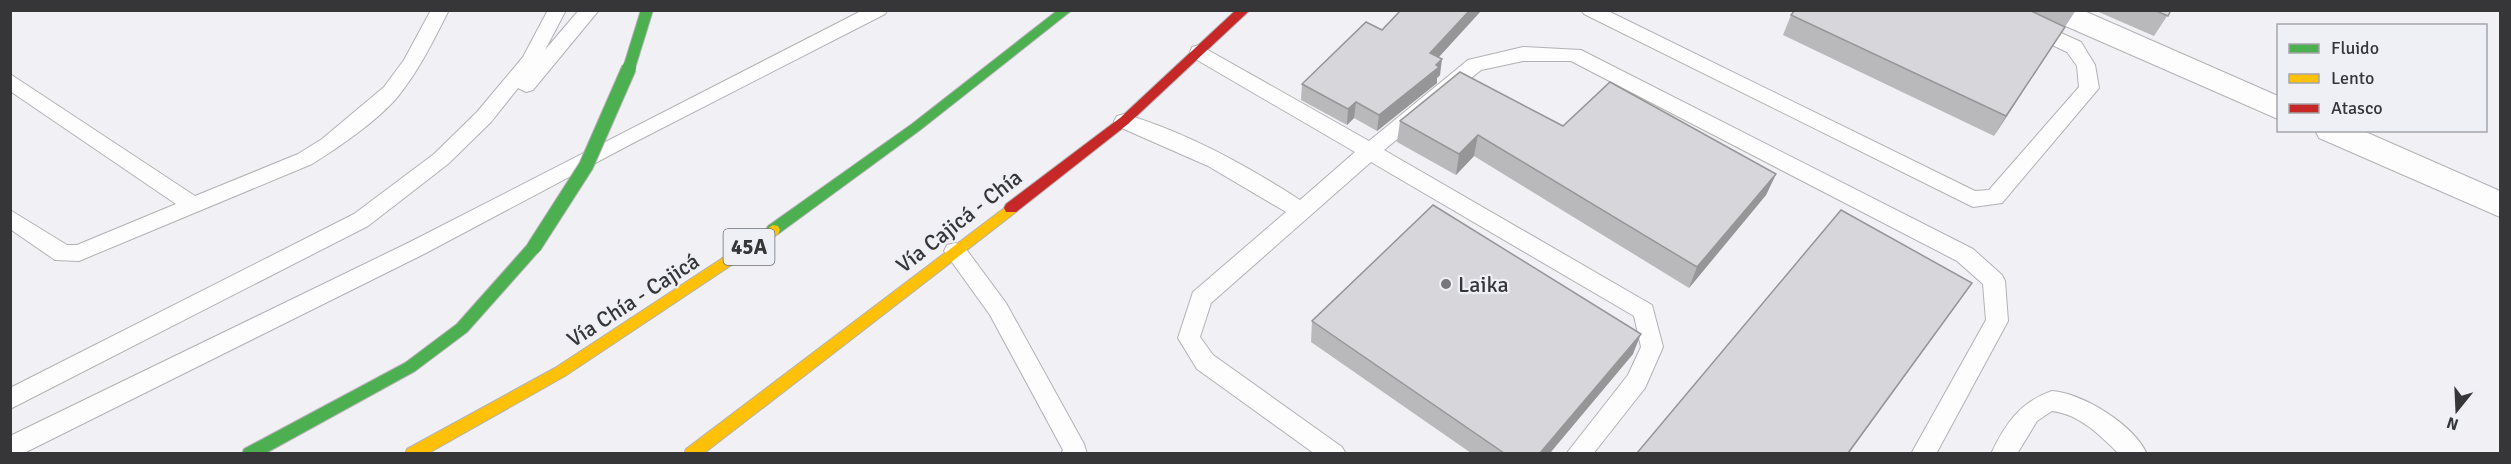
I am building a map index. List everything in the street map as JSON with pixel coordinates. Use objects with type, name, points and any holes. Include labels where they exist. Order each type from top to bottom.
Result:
[{"type":"main road","points":[[249,453],[410,367],[462,328],[534,247],[586,166],[629,68],[647,10]]},
{"type":"main road","name":"Vía Chía - Cajicá","points":[[412,453],[560,372],[741,253],[916,126],[1066,10]]},
{"type":"main road","name":"Vía Cajicá - Chía","points":[[691,453],[1124,121],[1244,10]]},
{"type":"main road","points":[[678,453],[703,444]]},
{"type":"street","points":[[2055,10],[2277,108]]},
{"type":"street","points":[[2335,132],[2500,205]]},
{"type":"lane","points":[[10,218],[63,254],[79,253],[305,159],[329,144],[391,92],[412,63],[440,10]]},
{"type":"lane","points":[[441,159],[484,117],[530,60],[557,10]]},
{"type":"lane","points":[[10,399],[361,220],[441,159],[524,87],[590,10]]},
{"type":"lane","points":[[10,448],[406,253],[879,10]]},
{"type":"lane","points":[[1590,10],[1973,199],[1995,197],[2089,88],[2086,65],[2074,47],[1993,10]]},
{"type":"lane","points":[[1199,52],[1644,311],[1652,347],[1637,381],[1578,453]]},
{"type":"lane","points":[[1334,453],[1205,362],[1189,338],[1201,298],[1369,152],[1474,65],[1523,54],[1574,55],[1965,255],[1994,281],[1996,321],[1923,453]]},
{"type":"lane","points":[[10,81],[193,205]]},
{"type":"lane","points":[[1124,121],[1187,145],[1230,166],[1300,212]]},
{"type":"lane","points":[[955,251],[998,309],[1075,453]]},
{"type":"lane","points":[[2004,453],[2030,414],[2041,404],[2053,401],[2073,406],[2096,418],[2135,453]]},
{"type":"building","points":[[1401,10],[1470,10],[1430,53],[1442,59],[1436,65],[1439,67],[1379,115],[1356,102],[1348,109],[1302,84],[1366,22],[1382,30]]},
{"type":"building","points":[[1795,10],[2029,10],[2065,27],[2006,116],[1791,15]]},
{"type":"building","points":[[2154,10],[2171,10],[2168,16]]},
{"type":"building","points":[[1460,72],[1563,126],[1610,82],[1776,174],[1697,267],[1478,135],[1459,154],[1400,121]]},
{"type":"building","name":"Laika","points":[[1433,205],[1641,334],[1540,453],[1504,453],[1312,321]]},
{"type":"building","points":[[1841,210],[1972,283],[1848,453],[1637,453]]},
{"type":"traffic: fast","points":[[629,68],[647,10]]},
{"type":"traffic: fast","points":[[773,230],[916,127],[1066,10]]},
{"type":"traffic: fast","points":[[534,247],[586,166],[629,68]]},
{"type":"traffic: fast","points":[[249,454],[410,367],[462,328],[534,247]]},
{"type":"traffic: slow","points":[[691,454],[1011,208]]},
{"type":"traffic: slow","points":[[412,454],[560,372],[773,230]]},
{"type":"traffic: jam","points":[[1011,208],[1124,121],[1244,10]]},
{"type":"place","name":"Laika","points":[[1446,284]]}]
